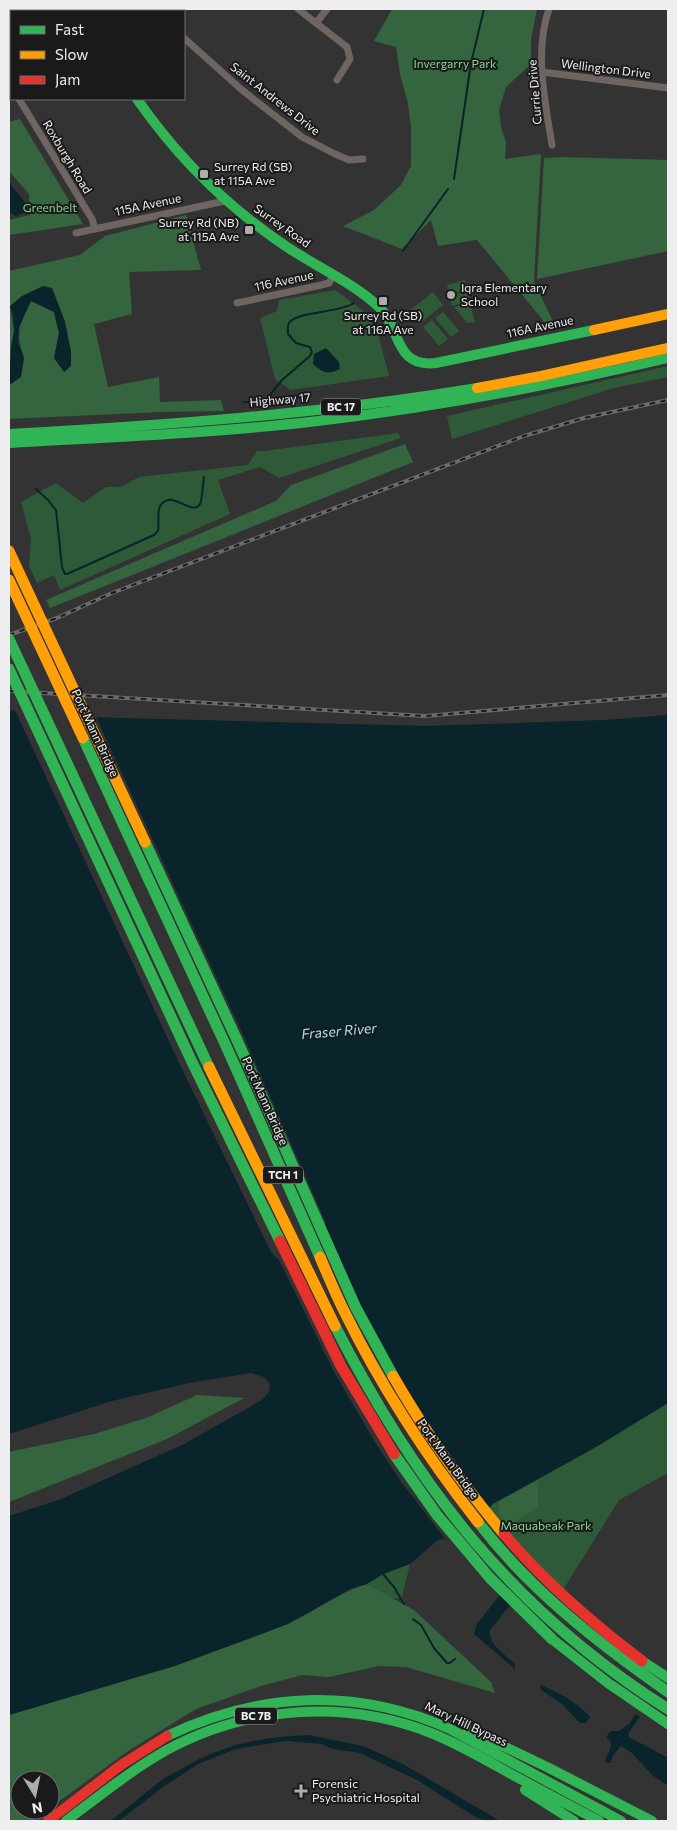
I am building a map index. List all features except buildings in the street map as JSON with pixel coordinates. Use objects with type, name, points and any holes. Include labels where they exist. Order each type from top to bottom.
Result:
[{"type":"main road","name":"Surrey Road","points":[[138,100],[156,127],[182,158],[225,201],[273,238],[364,295],[382,310],[402,349],[407,356],[418,362]]},
{"type":"main road","name":"116A Avenue","points":[[418,362],[436,363],[668,314]]},
{"type":"main road","name":"Highway 17","points":[[9,434],[159,425],[315,410],[464,390],[579,368],[668,348]]},
{"type":"main road","name":"Highway 17","points":[[9,443],[159,434],[317,421],[465,400],[581,379],[668,358]]},
{"type":"main road","points":[[9,551],[233,1031],[356,1308],[376,1348],[412,1411],[463,1484],[519,1551],[577,1609],[668,1678]]},
{"type":"main road","name":"Port Mann Bridge","points":[[9,580],[222,1037],[345,1313],[365,1354],[406,1425],[458,1499],[538,1589],[600,1644],[635,1671],[668,1692]]},
{"type":"main road","name":"TCH 1","points":[[9,639],[203,1056],[283,1222],[352,1360],[394,1433],[452,1514],[499,1570],[528,1600],[591,1656],[627,1683],[668,1709]]},
{"type":"main road","points":[[9,669],[217,1114],[341,1366],[384,1440],[437,1515],[490,1578],[520,1609],[583,1665],[620,1693],[668,1724]]},
{"type":"main road","name":"Mary Hill Bypass","points":[[48,1821],[144,1750],[180,1730],[219,1714],[259,1704],[301,1700],[343,1700],[384,1707],[423,1718],[448,1728],[621,1821]]},
{"type":"main road","points":[[384,1707],[430,1715],[459,1725],[652,1821]]},
{"type":"main road","name":"Mary Hill Bypass","points":[[66,1821],[166,1750],[216,1728],[262,1715],[310,1710],[364,1714],[418,1728],[468,1750],[599,1821]]},
{"type":"main road","points":[[468,1750],[574,1821]]},
{"type":"street","points":[[298,9],[347,47],[350,59],[337,80]]},
{"type":"street","points":[[316,24],[327,9]]},
{"type":"street","name":"Currie Drive","points":[[549,9],[543,26],[542,72],[552,145]]},
{"type":"street","name":"Saint Andrews Drive","points":[[185,39],[242,90],[302,137],[349,160],[363,159]]},
{"type":"street","name":"Wellington Drive","points":[[542,72],[668,88]]},
{"type":"street","name":"Roxburgh Road","points":[[20,100],[92,219],[95,228]]},
{"type":"street","name":"115A Avenue","points":[[76,234],[95,228],[225,201]]},
{"type":"street","name":"116 Avenue","points":[[237,303],[329,283],[333,276]]},
{"type":"green space","name":"Invergarry Park","points":[[392,9],[537,9],[531,39],[531,64],[506,87],[499,110],[501,127],[506,142],[505,159],[541,154],[534,281],[556,328],[548,329],[542,319],[477,240],[438,246],[431,220],[402,249],[343,226],[374,210],[401,185],[411,166],[411,127],[396,47],[374,41]]},
{"type":"green space","name":"Greenbelt","points":[[20,119],[83,224],[9,235],[9,220],[30,215],[29,194],[9,171],[9,122]]},
{"type":"green space","points":[[544,158],[668,160],[668,251],[537,279]]},
{"type":"green space","points":[[186,215],[201,270],[129,272],[132,314],[94,324],[108,387],[159,377],[160,402],[221,400],[224,411],[9,419],[9,385],[13,383],[24,358],[19,335],[21,323],[31,301],[54,312],[59,333],[54,358],[68,338],[65,322],[52,288],[10,306],[14,331],[11,347],[11,368],[9,370],[9,271],[80,255],[105,236]]},
{"type":"green space","points":[[465,280],[467,290],[449,294],[447,285]]},
{"type":"green space","points":[[335,290],[363,311],[377,330],[389,376],[291,390],[275,379],[260,318],[277,311],[279,300]]},
{"type":"green space","points":[[467,291],[470,301],[452,306],[449,296]]},
{"type":"green space","points":[[433,292],[443,305],[419,324],[409,311]]},
{"type":"green space","points":[[470,304],[475,322],[467,323],[454,307]]},
{"type":"green space","points":[[443,312],[459,331],[451,337],[435,318]]},
{"type":"green space","points":[[432,320],[448,339],[439,346],[423,327]]},
{"type":"green space","points":[[668,366],[668,377],[614,388],[452,439],[447,416]]},
{"type":"green space","points":[[398,433],[401,438],[279,478],[260,467],[218,480],[230,514],[60,590],[54,575],[37,583],[29,566],[31,539],[21,502],[56,483],[83,503],[106,487],[121,487],[139,477],[248,465],[257,451]]},
{"type":"green space","points":[[405,444],[413,462],[50,608],[46,600],[276,501],[291,485]]},
{"type":"green space","points":[[197,1395],[244,1398],[167,1439],[9,1502],[9,1452],[94,1434],[146,1418]]},
{"type":"green space","name":"Maquabeak Park","points":[[668,1402],[668,1473],[619,1500],[558,1598],[482,1502]]},
{"type":"green space","points":[[538,1480],[538,1507],[508,1526],[499,1515],[499,1501]]},
{"type":"green space","points":[[410,1564],[402,1597],[388,1597],[367,1584],[383,1574]]},
{"type":"green space","points":[[367,1584],[414,1610],[491,1682],[495,1693],[406,1667],[379,1666],[329,1677],[302,1675],[261,1686],[196,1709],[128,1751],[60,1801],[60,1770],[10,1770],[10,1820],[33,1820],[9,1821],[9,1715],[218,1650],[296,1619]]},
{"type":"water","points":[[9,180],[24,201],[28,211],[16,216],[9,212]]},
{"type":"water","points":[[43,286],[52,288],[65,322],[71,351],[71,366],[64,372],[54,358],[59,333],[54,312],[31,301],[19,327],[18,342],[24,358],[21,377],[9,385],[11,347],[14,331],[13,315],[10,306],[22,296]]},
{"type":"water","points":[[326,348],[339,362],[340,369],[326,372],[313,364],[314,354]]},
{"type":"water","name":"Fraser River","points":[[9,710],[87,717],[426,726],[605,720],[668,715],[668,1403],[598,1446],[493,1504],[470,1525],[456,1535],[438,1540],[410,1564],[383,1574],[367,1584],[350,1589],[288,1624],[175,1666],[9,1715],[9,1516],[61,1499],[184,1444],[262,1400],[269,1392],[270,1384],[264,1377],[251,1373],[189,1383],[112,1401],[9,1434]]},
{"type":"water","points":[[502,1592],[514,1602],[490,1630],[490,1635],[494,1645],[515,1664],[515,1669],[474,1634],[477,1624]]},
{"type":"water","points":[[540,1685],[573,1702],[590,1717],[586,1723],[580,1723],[562,1704],[541,1690]]},
{"type":"water","points":[[635,1714],[640,1717],[629,1732],[629,1737],[668,1758],[668,1786],[652,1775],[632,1753],[621,1746],[613,1755],[611,1763],[606,1763],[611,1742],[606,1737],[611,1731],[619,1731],[630,1723]]},
{"type":"water","points":[[309,1735],[363,1746],[403,1764],[500,1821],[486,1821],[477,1818],[417,1780],[360,1753],[333,1749],[321,1744],[286,1741],[236,1749],[198,1764],[163,1787],[119,1821],[110,1821],[164,1779],[212,1753],[258,1740]]},
{"type":"pier","points":[[14,708],[95,715],[244,1037],[326,1223],[324,1225],[361,1306],[381,1345],[446,1452],[490,1510],[457,1537],[446,1540],[402,1483],[376,1444],[333,1370],[279,1260],[271,1252],[181,1067]]},
{"type":"waterway","points":[[454,179],[471,63],[484,9]]},
{"type":"waterway","points":[[403,251],[448,189]]},
{"type":"waterway","points":[[243,402],[264,402],[282,380],[310,356],[312,352],[310,347],[296,343],[288,334],[289,323],[301,316],[339,309],[354,303]]},
{"type":"waterway","points":[[36,489],[56,510],[62,567],[65,574],[67,574],[154,535],[158,531],[159,509],[164,502],[172,500],[190,507],[197,507],[201,502],[204,477]]},
{"type":"waterway","points":[[383,1574],[394,1587],[404,1604]]},
{"type":"waterway","points":[[413,1619],[421,1625],[434,1648],[447,1663],[455,1659]]},
{"type":"railway","points":[[9,635],[57,618],[112,593],[524,436],[584,418],[668,400]]},
{"type":"railway","points":[[9,691],[425,716],[668,695]]},
{"type":"traffic: fast","points":[[138,100],[169,141],[224,198],[265,232],[357,290],[379,307],[386,316],[405,353],[412,359],[422,363],[436,363],[594,330]]},
{"type":"traffic: fast","points":[[9,443],[241,429],[318,421],[494,394],[668,358]]},
{"type":"traffic: fast","points":[[9,434],[127,427],[302,412],[477,388]]},
{"type":"traffic: fast","points":[[9,639],[209,1067]]},
{"type":"traffic: fast","points":[[9,669],[192,1062],[280,1241]]},
{"type":"traffic: fast","points":[[83,738],[226,1046],[320,1257]]},
{"type":"traffic: fast","points":[[145,842],[237,1040],[356,1308],[393,1376]]},
{"type":"traffic: fast","points":[[335,1326],[400,1440],[474,1542],[517,1588],[563,1631],[613,1671],[668,1709]]},
{"type":"traffic: fast","points":[[394,1454],[437,1515],[490,1578],[552,1639]]},
{"type":"traffic: fast","points":[[478,1522],[498,1547],[566,1614],[668,1692]]},
{"type":"traffic: fast","points":[[552,1639],[608,1683],[668,1724]]},
{"type":"traffic: fast","points":[[642,1661],[668,1678]]},
{"type":"traffic: fast","points":[[167,1736],[202,1721],[237,1710],[272,1703],[308,1700],[343,1701],[379,1706],[415,1715],[450,1729],[621,1821]]},
{"type":"traffic: fast","points":[[66,1821],[139,1767],[165,1751],[196,1736],[229,1724],[296,1712],[364,1715],[398,1722],[431,1733],[467,1750],[599,1821]]},
{"type":"traffic: fast","points":[[468,1729],[652,1821]]},
{"type":"traffic: fast","points":[[525,1790],[574,1821]]},
{"type":"traffic: slow","points":[[594,330],[668,314]]},
{"type":"traffic: slow","points":[[477,388],[668,348]]},
{"type":"traffic: slow","points":[[9,551],[145,842]]},
{"type":"traffic: slow","points":[[9,580],[83,738]]},
{"type":"traffic: slow","points":[[209,1067],[335,1326]]},
{"type":"traffic: slow","points":[[320,1257],[359,1341],[390,1395],[423,1447],[478,1522]]},
{"type":"traffic: slow","points":[[393,1376],[445,1458],[504,1534]]},
{"type":"traffic: jam","points":[[280,1241],[341,1366],[394,1454]]},
{"type":"traffic: jam","points":[[504,1534],[570,1602],[642,1661]]},
{"type":"traffic: jam","points":[[48,1821],[121,1765],[167,1736]]},
{"type":"place","name":"Surrey Rd (SB) at 115A Ave","points":[[204,174]]},
{"type":"place","name":"Surrey Rd (NB) at 115A Ave","points":[[249,230]]},
{"type":"place","name":"Iqra Elementary School","points":[[451,295]]},
{"type":"place","name":"Surrey Rd (SB) at 116A Ave","points":[[383,301]]},
{"type":"place","name":"Forensic Psychiatric Hospital","points":[[301,1791]]}]
